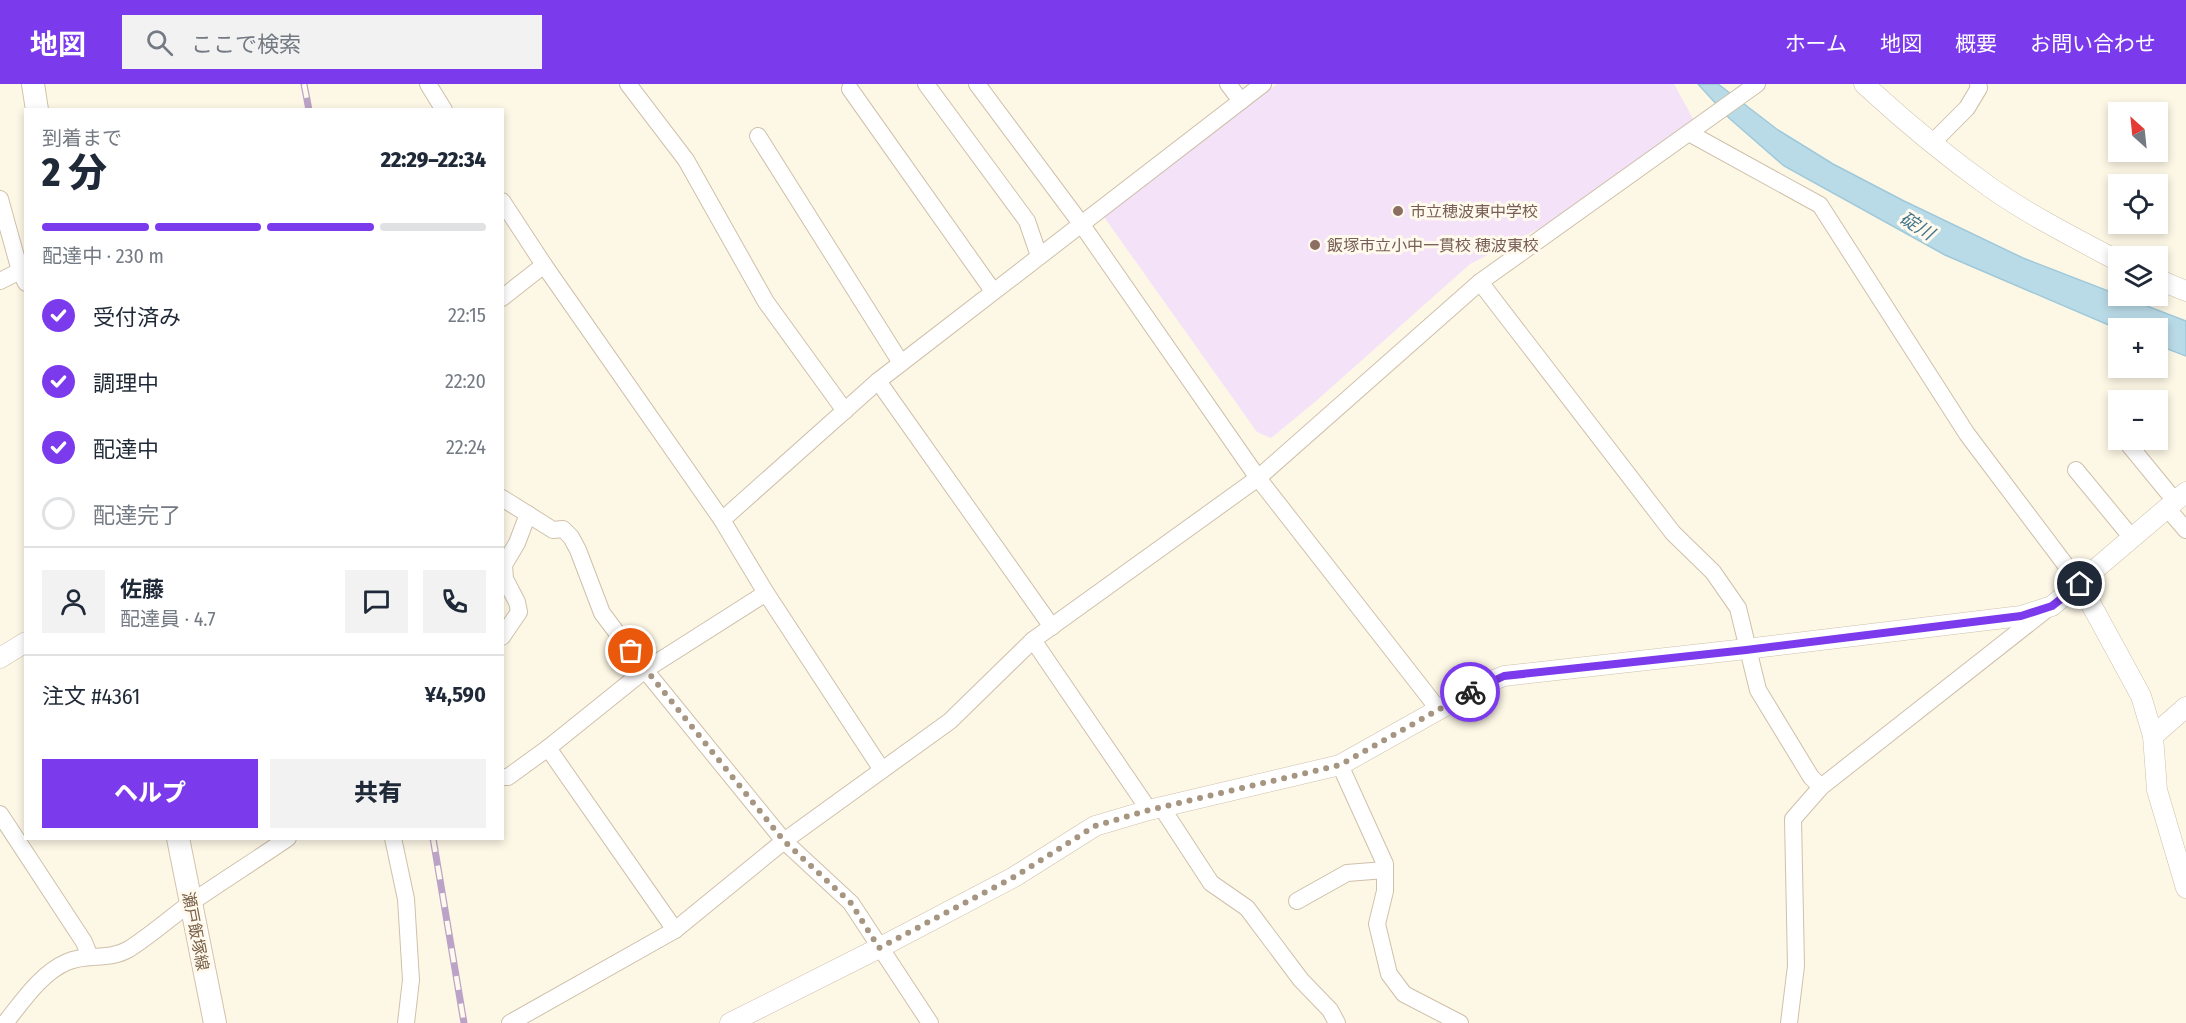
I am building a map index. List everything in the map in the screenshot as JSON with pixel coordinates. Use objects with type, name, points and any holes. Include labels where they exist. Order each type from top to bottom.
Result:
[{"type":"main road","points":[[33,84],[38,108]]},
{"type":"main road","name":"瀬戸飯塚線","points":[[178,840],[214,1023]]},
{"type":"street","points":[[428,84],[443,108]]},
{"type":"street","points":[[628,84],[686,160],[766,302],[845,411]]},
{"type":"street","points":[[926,84],[1027,221],[1040,256]]},
{"type":"street","points":[[977,84],[1082,225],[1258,478],[1439,710]]},
{"type":"street","points":[[1228,84],[1241,101]]},
{"type":"street","points":[[722,520],[878,381],[1263,84]]},
{"type":"street","points":[[1864,84],[1932,143],[1992,189],[2108,256]]},
{"type":"street","points":[[1932,143],[1967,108],[1979,88],[1978,84]]},
{"type":"street","points":[[510,1023],[675,930],[784,841],[950,721],[1033,640],[1258,478],[1480,282],[1754,86]]},
{"type":"street","points":[[850,89],[993,291]]},
{"type":"street","points":[[1689,133],[1820,205],[1966,434],[2080,584],[2141,696],[2153,736],[2157,790],[2186,888]]},
{"type":"street","points":[[759,136],[901,363]]},
{"type":"street","points":[[0,199],[23,277],[0,281]]},
{"type":"street","points":[[504,204],[722,520],[766,593],[882,770]]},
{"type":"street","points":[[504,296],[544,265]]},
{"type":"street","points":[[1480,282],[1673,533],[1713,572],[1738,608],[1746,650],[1758,690],[1811,777],[1821,787]]},
{"type":"street","points":[[2168,284],[2186,291]]},
{"type":"street","points":[[878,381],[1052,627]]},
{"type":"street","points":[[2134,450],[2176,500],[2186,530]]},
{"type":"street","points":[[2076,470],[2132,538]]},
{"type":"street","points":[[504,499],[554,530],[563,529],[571,537],[579,550],[602,613],[645,670],[784,841],[851,903],[930,1023]]},
{"type":"street","points":[[1789,1023],[1796,966],[1793,819],[1821,787],[2080,584],[2176,500]]},
{"type":"street","points":[[504,634],[519,612],[505,579],[504,565],[528,514]]},
{"type":"street","points":[[504,777],[508,777],[548,748],[645,670],[766,593]]},
{"type":"street","points":[[729,1023],[1014,877],[1095,826],[1155,809],[1340,765],[1486,683],[1504,676],[1746,650],[2021,616],[2052,606]]},
{"type":"street","points":[[1033,640],[1210,883],[1247,908],[1300,980],[1330,1010],[1337,1023]]},
{"type":"street","points":[[0,658],[24,643]]},
{"type":"street","points":[[2153,736],[2186,707]]},
{"type":"street","points":[[548,748],[675,930]]},
{"type":"street","points":[[1340,765],[1385,864],[1385,891],[1377,924],[1389,974],[1404,994],[1460,1023]]},
{"type":"street","points":[[0,814],[84,942],[90,957]]},
{"type":"street","points":[[4,1023],[48,975],[67,962],[90,957],[114,956],[128,950],[190,903],[285,840]]},
{"type":"street","points":[[393,840],[406,898],[411,980],[406,1023]]},
{"type":"street","points":[[1297,901],[1347,873],[1385,870]]},
{"type":"shaded area","name":"飯塚市立小中一貫校 穂波東校","points":[[1277,84],[1674,84],[1693,119],[1544,226],[1470,264],[1271,438],[1257,432],[1104,217]]},
{"type":"water","name":"碇川","points":[[1698,84],[1718,84],[1778,130],[1833,164],[1904,201],[2023,258],[2108,291],[2108,306],[2147,306],[2186,321],[2186,356],[2168,349],[2168,318],[2108,318],[2108,325],[1945,255],[1784,166],[1729,118]]},
{"type":"railway","points":[[304,84],[309,108]]},
{"type":"railway","points":[[433,840],[464,1023]]},
{"type":"way so far","points":[[631,651],[784,841],[851,903],[879,948],[1014,877],[1095,826],[1149,810],[1248,789],[1340,765],[1470,692]]},
{"type":"place","name":"市立穂波東中学校","points":[[1398,211]]},
{"type":"place","name":"飯塚市立小中一貫校 穂波東校","points":[[1315,245]]},
{"type":"route","points":[[1470,692],[1504,676],[1746,650],[2021,616],[2052,606],[2080,584]]}]
